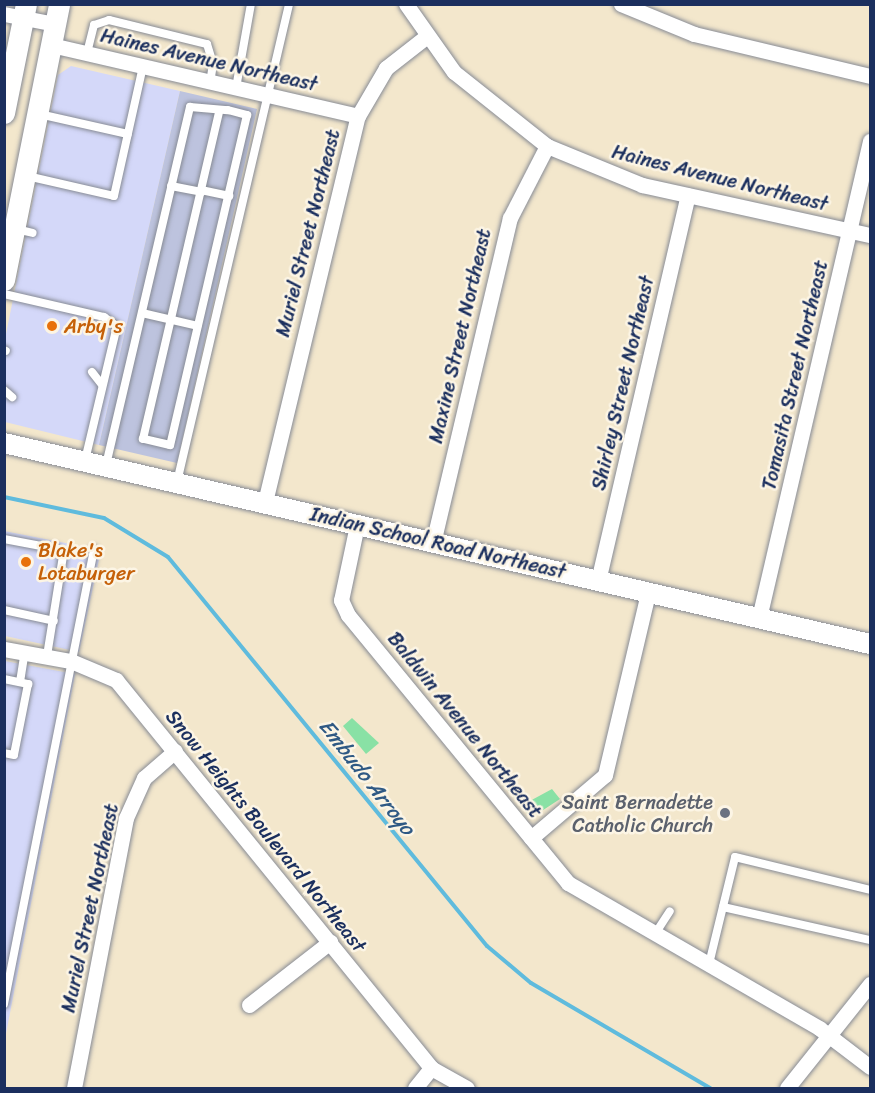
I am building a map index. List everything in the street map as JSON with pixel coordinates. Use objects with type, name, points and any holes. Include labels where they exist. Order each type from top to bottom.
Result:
[{"type":"main road","points":[[4,113],[18,12]]},
{"type":"main road","points":[[4,280],[17,228],[57,14]]},
{"type":"street","points":[[406,4],[427,36]]},
{"type":"street","points":[[621,4],[694,34],[870,76]]},
{"type":"street","points":[[18,12],[57,14]]},
{"type":"street","name":"Haines Avenue Northeast","points":[[427,36],[482,99],[547,146],[610,175],[870,236]]},
{"type":"street","name":"Muriel Street Northeast","points":[[265,502],[358,116],[386,68],[427,36]]},
{"type":"street","name":"Haines Avenue Northeast","points":[[51,45],[358,116]]},
{"type":"street","name":"Tomasita Street Northeast","points":[[759,618],[851,232],[870,141]]},
{"type":"street","name":"Maxine Street Northeast","points":[[434,543],[510,218],[547,146]]},
{"type":"street","name":"Shirley Street Northeast","points":[[598,581],[688,195]]},
{"type":"street","name":"Indian School Road Northeast","points":[[4,443],[870,644]]},
{"type":"street","name":"Baldwin Avenue Northeast","points":[[357,525],[340,600],[348,615],[567,883],[830,1035],[870,1067]]},
{"type":"street","points":[[531,838],[605,775],[648,593]]},
{"type":"street","name":"Snow Heights Boulevard Northeast","points":[[4,649],[71,661],[116,680],[431,1068],[467,1089]]},
{"type":"street","name":"Muriel Street Northeast","points":[[74,1089],[126,818],[144,778],[175,751]]},
{"type":"street","points":[[249,1005],[330,942]]},
{"type":"street","points":[[787,1089],[870,984]]},
{"type":"street","points":[[415,1089],[431,1068]]},
{"type":"lane","points":[[236,88],[251,4]]},
{"type":"lane","points":[[177,482],[289,4]]},
{"type":"lane","points":[[87,53],[94,25],[109,20],[207,44],[213,64],[210,81]]},
{"type":"lane","points":[[25,176],[114,196],[143,66]]},
{"type":"lane","points":[[106,466],[190,107],[219,113],[247,115],[170,445],[143,439],[219,113]]},
{"type":"lane","points":[[38,113],[128,134]]},
{"type":"lane","points":[[171,186],[228,196]]},
{"type":"lane","points":[[4,294],[115,323],[118,333],[102,385],[84,462]]},
{"type":"lane","points":[[142,313],[198,326]]},
{"type":"lane","points":[[92,372],[102,385]]},
{"type":"lane","points":[[4,390],[12,397]]},
{"type":"lane","points":[[4,539],[57,549],[63,556],[47,656]]},
{"type":"lane","points":[[4,1004],[94,550]]},
{"type":"lane","points":[[4,610],[54,621]]},
{"type":"lane","points":[[20,682],[25,652]]},
{"type":"lane","points":[[4,679],[28,684],[14,755],[4,753]]},
{"type":"lane","points":[[708,966],[735,857],[870,890]]},
{"type":"lane","points":[[723,907],[870,940]]},
{"type":"lane","points":[[655,934],[670,911]]},
{"type":"shaded area","points":[[71,66],[180,91],[99,445],[5,422],[5,339],[58,75]]},
{"type":"shaded area","points":[[180,91],[257,109],[177,463],[99,445]]},
{"type":"shaded area","points":[[4,531],[101,550],[79,652],[5,636]]},
{"type":"shaded area","points":[[5,661],[75,674],[5,1039]]},
{"type":"green space","points":[[352,718],[379,743],[366,754],[343,726]]},
{"type":"green space","points":[[505,773],[528,802],[552,789],[560,799],[531,818],[498,778]]},
{"type":"waterway","name":"Embudo Arroyo","points":[[4,497],[104,518],[168,557],[487,946],[531,983],[710,1088]]},
{"type":"place","name":"Arby's","points":[[52,326]]},
{"type":"place","name":"Blake's Lotaburger","points":[[26,562]]},
{"type":"place","name":"Saint Bernadette Catholic Church","points":[[725,813]]}]
